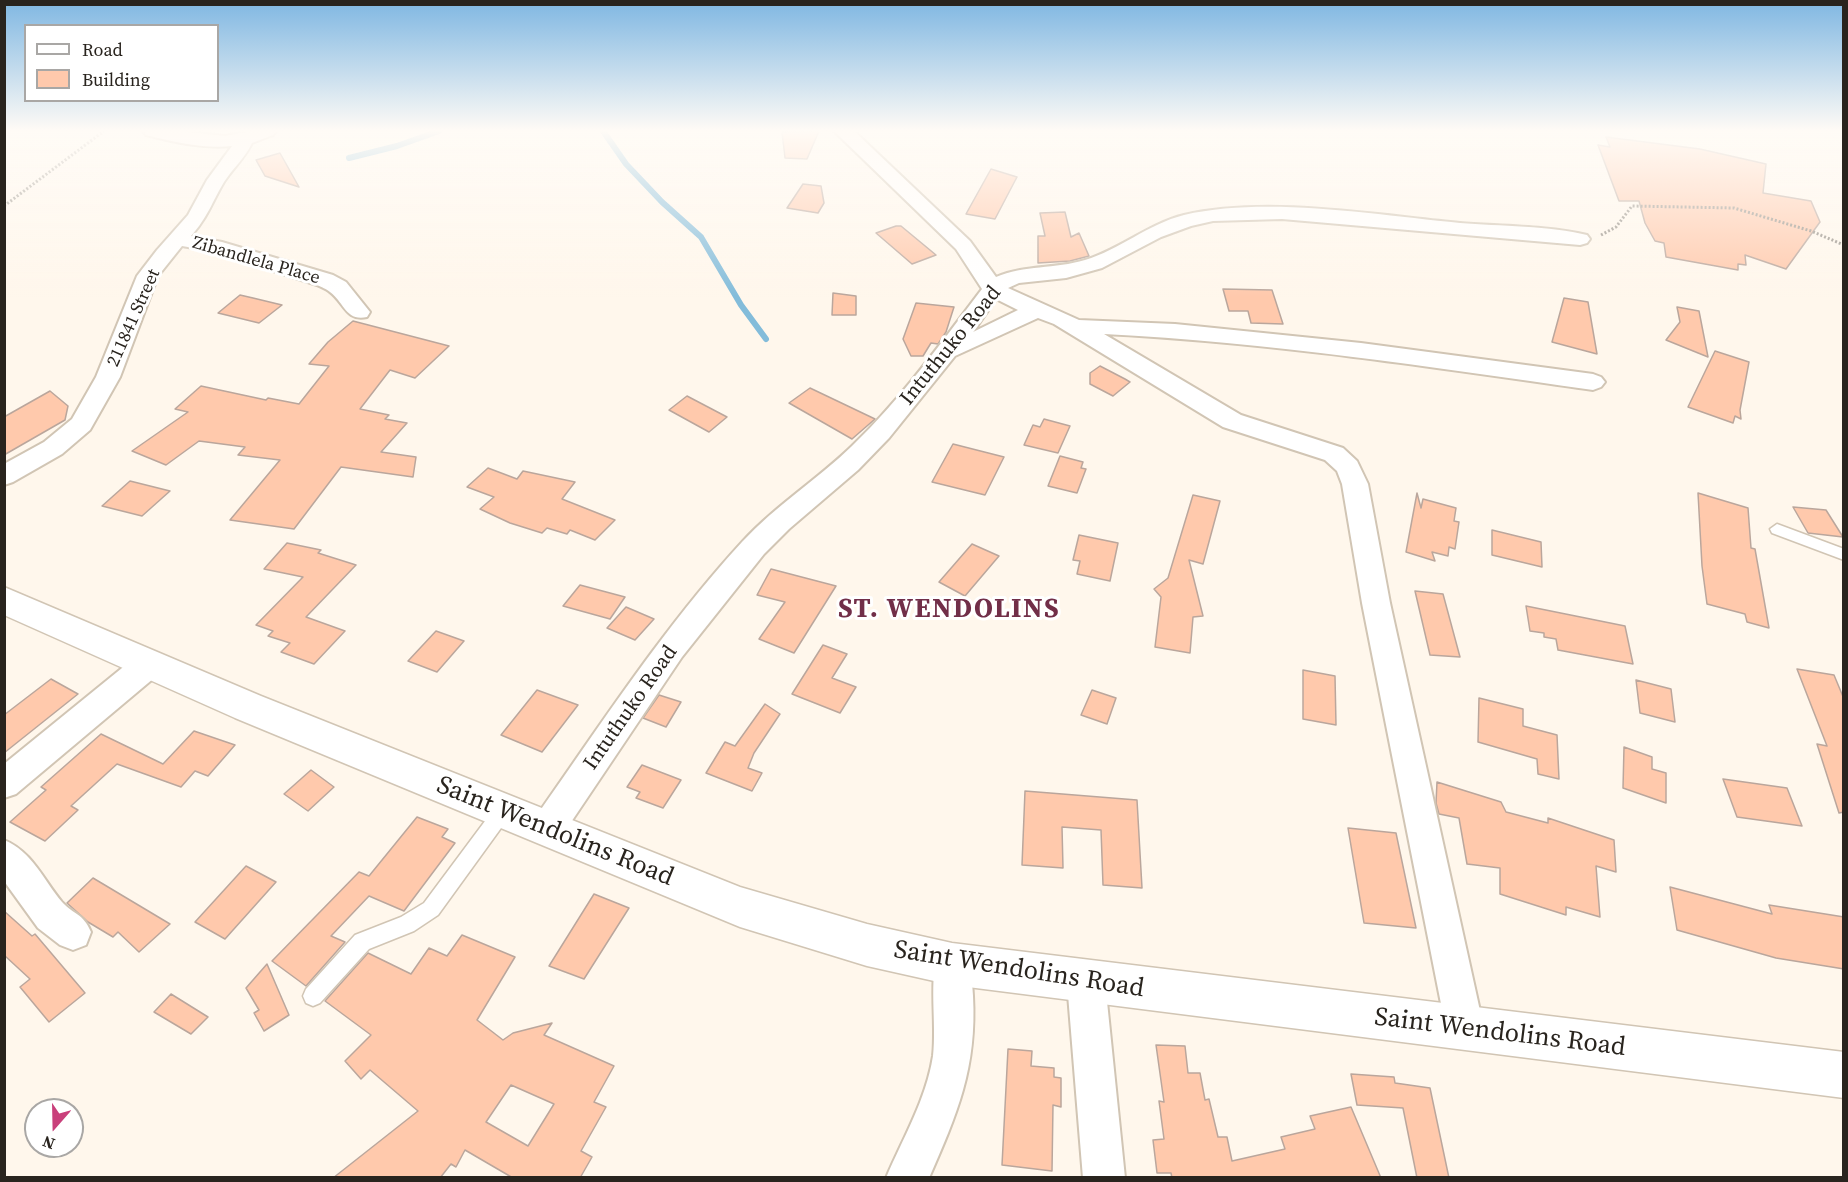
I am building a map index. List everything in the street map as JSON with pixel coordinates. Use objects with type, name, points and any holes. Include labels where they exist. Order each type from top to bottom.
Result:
[{"type":"street","name":"211841 Street","points":[[4,476],[53,448],[81,424],[108,377],[148,276],[197,217],[213,186]]},
{"type":"street","points":[[901,186],[963,245],[979,264],[993,289],[1013,300],[1058,318],[1232,421],[1321,449],[1340,458],[1348,467],[1357,495],[1376,603],[1465,1029]]},
{"type":"street","name":"Intuthuko Road","points":[[547,829],[665,657],[707,602],[755,545],[862,452],[947,351],[993,289],[1001,283],[1015,278],[1066,272],[1095,264],[1154,233],[1185,221],[1212,215],[1282,213],[1580,239]]},
{"type":"street","name":"Zibandlela Place","points":[[177,239],[215,246],[325,280],[338,287],[359,312]]},
{"type":"street","points":[[1058,318],[1086,314],[1179,313]]},
{"type":"street","points":[[947,351],[964,346],[1019,316],[1058,318],[1361,350],[1593,382]]},
{"type":"street","name":"Saint Wendolins Road","points":[[4,600],[503,811],[740,907],[867,945],[952,964],[1086,982],[1844,1075]]},
{"type":"street","points":[[4,784],[149,663]]},
{"type":"street","points":[[4,856],[16,868],[51,916],[73,932]]},
{"type":"street","points":[[907,1178],[936,1110],[950,1067],[954,1041],[952,964]]},
{"type":"street","points":[[1086,982],[1104,1178]]},
{"type":"lane","points":[[1777,529],[1844,555]]},
{"type":"lane","points":[[312,996],[362,942],[407,924],[431,909],[503,811]]},
{"type":"path","points":[[4,206],[30,186]]},
{"type":"path","points":[[1580,239],[1610,232],[1632,206],[1721,206],[1753,213],[1844,245]]},
{"type":"building","points":[[802,186],[821,186],[824,203],[818,213],[787,208]]},
{"type":"building","points":[[981,186],[1012,186],[995,219],[966,214]]},
{"type":"building","points":[[1613,186],[1764,186],[1763,193],[1811,201],[1820,222],[1786,269],[1745,255],[1746,265],[1738,264],[1738,270],[1666,257],[1664,243],[1655,241],[1645,223],[1639,201],[1619,201]]},
{"type":"building","points":[[1065,212],[1071,237],[1079,233],[1089,256],[1070,261],[1038,263],[1038,236],[1045,236],[1040,213]]},
{"type":"building","points":[[901,226],[936,255],[912,264],[876,233]]},
{"type":"building","points":[[1223,289],[1272,290],[1283,324],[1251,323],[1248,311],[1229,311]]},
{"type":"building","points":[[833,293],[856,296],[856,315],[832,315]]},
{"type":"building","points":[[240,295],[282,305],[259,323],[218,313]]},
{"type":"building","points":[[1564,298],[1588,302],[1597,354],[1552,342]]},
{"type":"building","points":[[916,303],[954,307],[946,332],[938,344],[931,343],[923,356],[911,356],[903,339]]},
{"type":"building","points":[[1677,307],[1699,311],[1708,357],[1666,340],[1680,322]]},
{"type":"building","points":[[353,321],[449,346],[415,378],[390,370],[360,409],[389,415],[385,419],[407,423],[381,452],[416,457],[413,477],[341,467],[294,529],[230,520],[280,460],[238,455],[245,447],[199,441],[166,465],[132,451],[188,412],[175,409],[201,386],[266,400],[268,398],[299,404],[329,366],[309,364],[328,342]]},
{"type":"building","points":[[1715,351],[1749,362],[1740,410],[1741,419],[1735,416],[1733,423],[1688,407]]},
{"type":"building","points":[[1100,366],[1130,382],[1113,396],[1090,384],[1090,373]]},
{"type":"building","points":[[810,388],[875,419],[852,439],[789,403]]},
{"type":"building","points":[[50,391],[68,406],[65,420],[4,455],[4,417]]},
{"type":"building","points":[[687,396],[727,417],[709,432],[669,410]]},
{"type":"building","points":[[1044,419],[1070,426],[1058,453],[1024,445],[1033,425],[1040,427]]},
{"type":"building","points":[[953,444],[1004,457],[985,495],[932,482]]},
{"type":"building","points":[[1060,456],[1083,462],[1081,468],[1086,469],[1077,493],[1048,486]]},
{"type":"building","points":[[488,468],[517,479],[523,471],[575,482],[562,499],[615,520],[595,540],[570,530],[567,534],[547,528],[542,533],[510,523],[480,509],[494,497],[467,487]]},
{"type":"building","points":[[130,481],[170,491],[142,516],[102,506]]},
{"type":"building","points":[[1417,493],[1421,508],[1423,499],[1456,508],[1454,521],[1459,522],[1455,549],[1449,547],[1448,556],[1432,552],[1435,561],[1406,552]]},
{"type":"building","points":[[1698,493],[1748,508],[1751,548],[1755,549],[1769,628],[1747,622],[1745,614],[1707,604],[1702,566]]},
{"type":"building","points":[[1193,495],[1220,501],[1203,564],[1189,560],[1203,616],[1193,617],[1190,653],[1155,647],[1161,597],[1154,589],[1168,578]]},
{"type":"building","points":[[1793,507],[1826,510],[1843,537],[1808,533]]},
{"type":"building","points":[[1492,530],[1541,542],[1542,567],[1492,555]]},
{"type":"building","points":[[1079,535],[1118,543],[1110,581],[1077,574],[1080,561],[1073,560]]},
{"type":"building","points":[[287,543],[321,550],[318,553],[356,565],[306,617],[345,631],[314,664],[281,652],[290,643],[268,636],[273,631],[256,625],[303,577],[264,569]]},
{"type":"building","points":[[972,544],[999,556],[965,596],[939,582]]},
{"type":"building","points":[[771,569],[836,586],[794,653],[759,639],[785,602],[757,595]]},
{"type":"building","points":[[580,585],[625,597],[610,619],[563,606]]},
{"type":"building","points":[[1415,591],[1443,594],[1460,657],[1430,655]]},
{"type":"building","points":[[1526,606],[1625,626],[1633,664],[1558,650],[1556,639],[1544,637],[1544,633],[1530,631]]},
{"type":"building","points":[[626,607],[654,619],[635,640],[607,628]]},
{"type":"building","points":[[436,631],[464,641],[437,672],[408,661]]},
{"type":"building","points":[[823,645],[847,654],[832,678],[856,687],[840,713],[792,694]]},
{"type":"building","points":[[1797,669],[1834,675],[1844,699],[1844,812],[1839,813],[1817,744],[1827,746]]},
{"type":"building","points":[[1303,670],[1335,676],[1336,725],[1303,719]]},
{"type":"building","points":[[51,679],[78,694],[4,753],[4,715]]},
{"type":"building","points":[[1636,680],[1671,689],[1675,722],[1640,713]]},
{"type":"building","points":[[537,690],[578,705],[542,752],[501,735]]},
{"type":"building","points":[[1092,690],[1116,698],[1107,724],[1081,715]]},
{"type":"building","points":[[659,695],[681,702],[666,727],[643,718]]},
{"type":"building","points":[[1479,698],[1523,709],[1523,726],[1557,735],[1559,779],[1538,774],[1537,759],[1478,742]]},
{"type":"building","points":[[765,704],[780,714],[754,753],[748,768],[762,773],[752,791],[706,773],[725,742],[735,746]]},
{"type":"building","points":[[194,731],[235,745],[208,776],[195,771],[181,787],[117,764],[71,806],[78,810],[45,841],[10,822],[46,790],[41,787],[101,734],[163,764]]},
{"type":"building","points":[[1624,747],[1652,757],[1652,769],[1666,773],[1666,803],[1623,788]]},
{"type":"building","points":[[642,765],[681,780],[663,808],[636,798],[640,792],[627,787]]},
{"type":"building","points":[[311,770],[334,787],[308,811],[284,794]]},
{"type":"building","points":[[1723,779],[1787,788],[1802,826],[1737,817]]},
{"type":"building","points":[[1437,782],[1501,802],[1506,812],[1548,823],[1548,818],[1614,840],[1616,872],[1596,866],[1600,917],[1566,907],[1566,915],[1500,894],[1500,868],[1467,864],[1459,818],[1439,814],[1436,803]]},
{"type":"building","points":[[1025,791],[1137,800],[1142,888],[1103,885],[1101,830],[1062,827],[1063,868],[1022,865]]},
{"type":"building","points":[[417,817],[448,829],[442,837],[455,843],[404,911],[369,896],[331,936],[345,942],[306,986],[272,961],[359,872],[369,876]]},
{"type":"building","points":[[1348,828],[1396,833],[1416,928],[1364,923]]},
{"type":"building","points":[[246,866],[276,882],[225,939],[195,922]]},
{"type":"building","points":[[93,878],[170,924],[139,952],[118,932],[113,937],[88,922],[67,903]]},
{"type":"building","points":[[1670,887],[1772,914],[1769,905],[1844,917],[1844,969],[1776,958],[1677,930]]},
{"type":"building","points":[[594,894],[629,908],[584,979],[549,966]]},
{"type":"building","points":[[4,911],[32,936],[35,934],[85,993],[49,1022],[20,987],[30,979],[4,955]]},
{"type":"building","points":[[462,935],[515,957],[477,1020],[503,1040],[513,1033],[552,1023],[544,1035],[614,1066],[594,1102],[606,1107],[581,1151],[592,1157],[580,1178],[513,1178],[465,1150],[456,1167],[451,1164],[440,1178],[333,1178],[418,1111],[370,1070],[361,1079],[345,1061],[371,1035],[325,1001],[368,953],[411,974],[429,948],[447,956]],"holes":[[[511,1085],[554,1104],[528,1146],[486,1122]]]},
{"type":"building","points":[[267,964],[289,1015],[264,1031],[254,1013],[259,1010],[246,988]]},
{"type":"building","points":[[171,994],[208,1017],[191,1034],[154,1012]]},
{"type":"building","points":[[1156,1045],[1185,1046],[1188,1073],[1200,1073],[1205,1100],[1209,1099],[1218,1137],[1227,1137],[1232,1161],[1285,1149],[1281,1137],[1315,1129],[1310,1116],[1351,1107],[1381,1178],[1172,1178],[1171,1173],[1157,1173],[1153,1140],[1164,1139],[1159,1101],[1164,1102]]},
{"type":"building","points":[[1008,1049],[1032,1051],[1031,1066],[1054,1068],[1054,1077],[1061,1078],[1061,1107],[1053,1105],[1052,1171],[1002,1165]]},
{"type":"building","points":[[1351,1074],[1394,1077],[1395,1083],[1430,1088],[1449,1178],[1417,1178],[1403,1108],[1357,1105]]},
{"type":"waterway","points":[[647,186],[701,237],[741,305],[766,339]]},
{"type":"district","name":"ST. WENDOLINS","points":[[949,610]]}]
